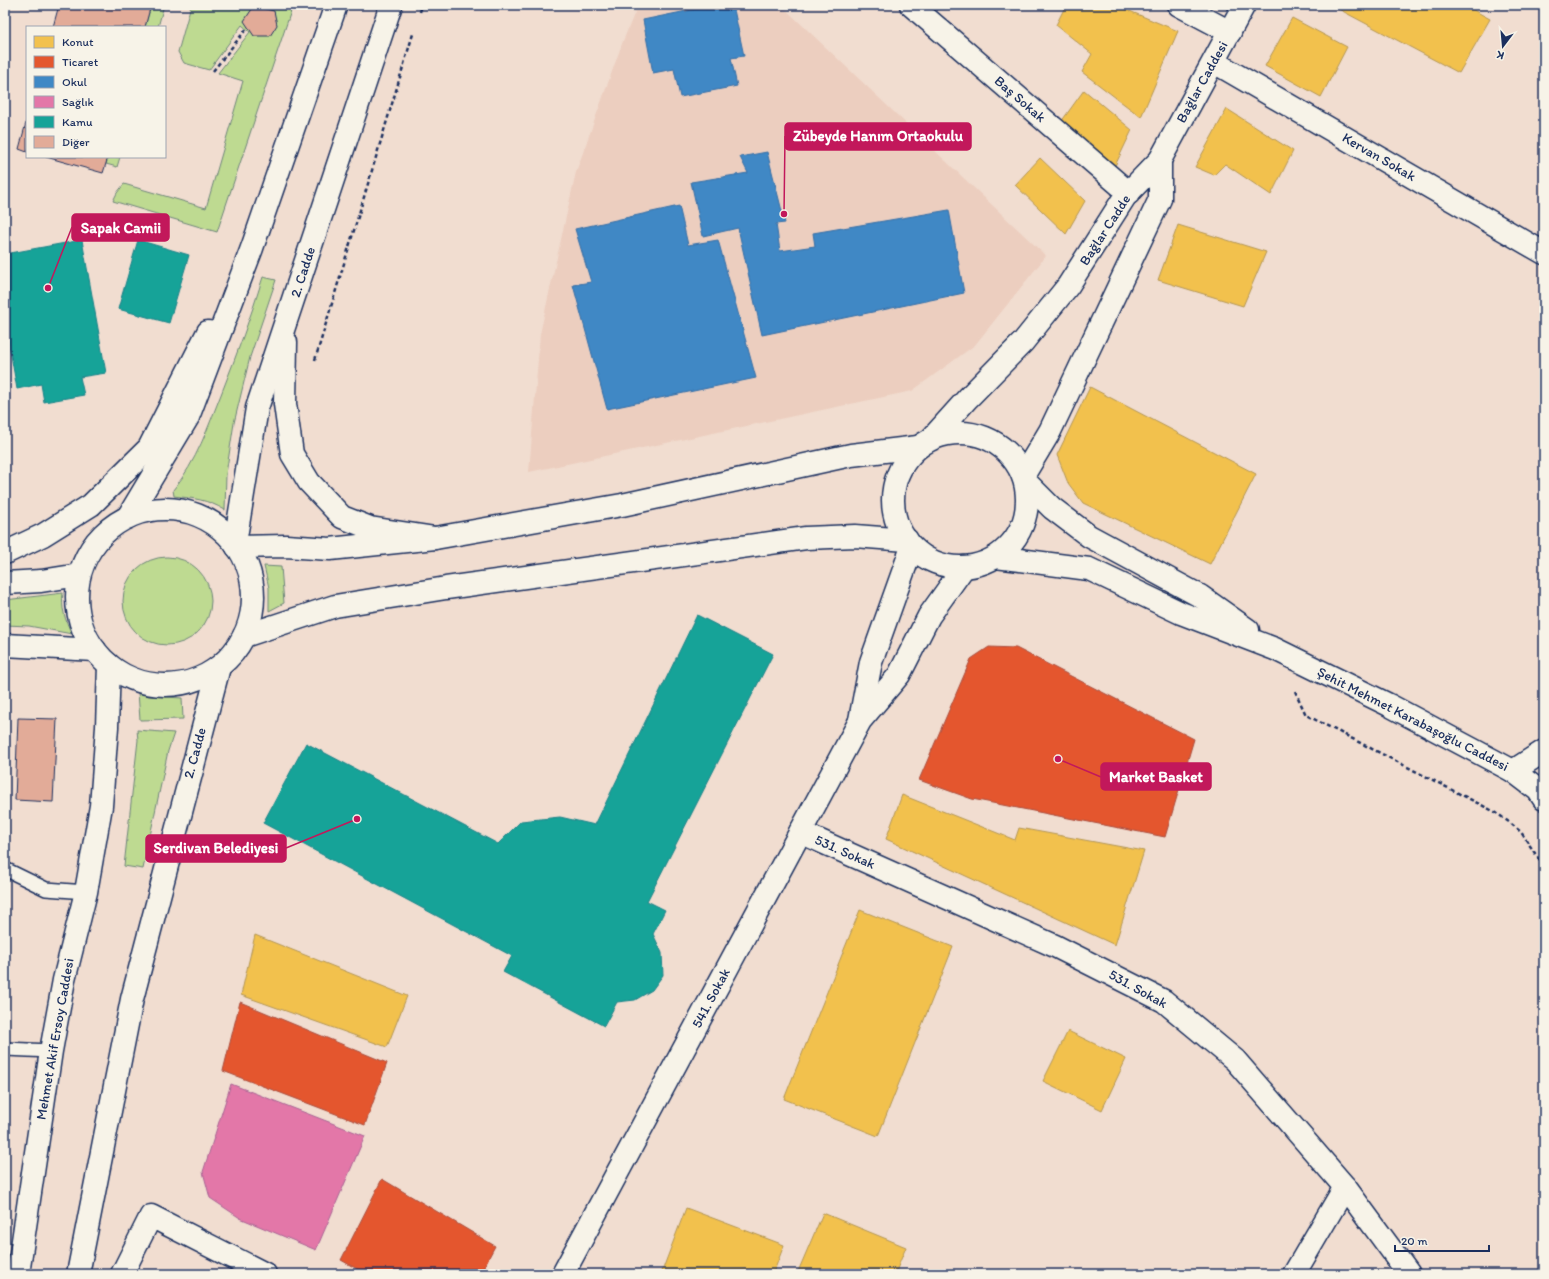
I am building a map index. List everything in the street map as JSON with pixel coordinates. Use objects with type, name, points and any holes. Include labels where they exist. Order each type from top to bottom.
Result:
[{"type":"main road","points":[[128,517],[188,417],[252,248],[336,5]]},
{"type":"main road","name":"2. Cadde","points":[[236,545],[257,408],[391,5]]},
{"type":"main road","name":"Baş Sokak","points":[[911,5],[1129,193]]},
{"type":"main road","points":[[1180,5],[1230,32]]},
{"type":"main road","name":"Bağlar Caddesi","points":[[1160,160],[1244,5]]},
{"type":"main road","name":"Kervan Sokak","points":[[1214,62],[1544,253]]},
{"type":"main road","points":[[1024,479],[1050,431],[1160,199],[1160,160]]},
{"type":"main road","name":"Bağlar Cadde","points":[[925,443],[1023,342],[1068,286],[1126,195],[1160,160]]},
{"type":"main road","points":[[5,553],[43,535],[91,504],[149,448],[184,377],[252,248]]},
{"type":"main road","points":[[287,321],[285,404],[292,454],[309,482],[342,517],[370,528],[435,538]]},
{"type":"main road","points":[[236,545],[330,549],[435,538],[622,505],[851,455],[925,443],[953,433],[964,433],[980,436],[995,443],[1008,453],[1018,466],[1024,479],[1028,503],[1023,524],[1012,543],[996,556],[982,564],[964,567],[945,566],[927,558],[909,543],[900,532],[894,513],[892,494],[897,476],[905,459],[925,443]]},
{"type":"main road","name":"Şehit Mehmet Karabaşoğlu Caddesi","points":[[1024,479],[1052,508],[1089,536],[1200,596],[1275,649]]},
{"type":"main road","points":[[167,509],[186,511],[205,518],[216,525],[236,545],[245,560],[251,579],[253,599],[250,618],[244,636],[233,653],[219,667],[202,676],[183,683],[164,685],[144,682],[125,675],[102,657],[85,633],[79,614],[77,595],[79,575],[86,557],[97,541],[111,527],[128,517],[147,510],[167,509]]},
{"type":"main road","points":[[244,636],[335,606],[446,588],[806,538],[855,536],[909,543]]},
{"type":"main road","points":[[860,721],[871,662],[909,543]]},
{"type":"main road","name":"Şehit Mehmet Karabaşoğlu Caddesi","points":[[996,556],[1088,569],[1181,613],[1275,649],[1389,705],[1513,771],[1538,790],[1544,799]]},
{"type":"main road","points":[[860,721],[899,675],[929,616],[964,567]]},
{"type":"main road","points":[[5,583],[41,581],[79,575]]},
{"type":"main road","points":[[5,645],[102,657]]},
{"type":"main road","name":"Mehmet Akif Ersoy Caddesi","points":[[18,1274],[51,1051],[64,980],[86,892],[101,806],[107,727],[102,657]]},
{"type":"main road","name":"2. Cadde","points":[[78,1274],[132,1000],[219,667]]},
{"type":"main road","name":"541. Sokak","points":[[563,1274],[860,721]]},
{"type":"main road","points":[[1513,771],[1544,751]]},
{"type":"main road","name":"531. Sokak","points":[[800,832],[1055,946],[1164,1001],[1235,1060],[1345,1187],[1409,1274]]},
{"type":"main road","points":[[1294,1274],[1345,1187]]},
{"type":"main road","points":[[122,1274],[151,1216],[264,1274]]},
{"type":"lane","points":[[5,869],[46,889],[86,892]]},
{"type":"lane","points":[[5,1049],[51,1051]]},
{"type":"path","points":[[419,13],[422,5]]},
{"type":"path","points":[[213,71],[248,27]]},
{"type":"path","points":[[314,363],[415,28]]},
{"type":"path","points":[[1306,715],[1494,812],[1521,832],[1544,867]]},
{"type":"shaded area","points":[[638,5],[781,5],[1046,256],[975,345],[912,391],[529,472],[540,334],[576,172],[623,41]]},
{"type":"green space","points":[[151,5],[164,5],[158,26],[145,26]]},
{"type":"green space","points":[[191,5],[293,5],[217,232],[113,201],[124,184],[206,208],[243,81],[218,73],[250,32],[242,25],[209,70],[184,63],[178,52]]},
{"type":"green space","points":[[108,158],[120,158],[117,167],[106,164]]},
{"type":"green space","points":[[263,277],[276,280],[250,357],[234,423],[226,474],[225,510],[206,502],[174,496],[173,490],[189,467],[207,431],[254,306]]},
{"type":"green space","points":[[167,557],[184,560],[198,570],[208,584],[211,601],[208,618],[198,632],[184,642],[167,645],[150,642],[136,632],[126,618],[123,601],[126,584],[136,570],[150,560]]},
{"type":"green space","points":[[264,566],[281,567],[284,603],[269,611],[269,588]]},
{"type":"green space","points":[[63,593],[64,614],[72,634],[29,626],[5,625],[5,600]]},
{"type":"green space","points":[[138,692],[149,696],[182,698],[183,719],[140,720]]},
{"type":"green space","points":[[137,730],[174,733],[168,751],[143,869],[124,866],[138,740]]},
{"type":"building: Konut","points":[[1066,5],[1115,5],[1178,31],[1141,117],[1082,72],[1092,54],[1056,25]]},
{"type":"building: Konut","points":[[1331,5],[1464,5],[1490,19],[1459,73]]},
{"type":"building: Konut","points":[[1292,18],[1347,47],[1321,97],[1265,66]]},
{"type":"building: Konut","points":[[1084,90],[1132,130],[1112,172],[1061,122]]},
{"type":"building: Konut","points":[[1227,109],[1293,151],[1271,195],[1225,164],[1214,175],[1195,167]]},
{"type":"building: Konut","points":[[1040,158],[1085,201],[1066,234],[1015,185]]},
{"type":"building: Konut","points":[[1178,225],[1266,252],[1243,306],[1158,280]]},
{"type":"building: Konut","points":[[1090,387],[1256,474],[1210,564],[1083,503],[1068,483],[1057,455]]},
{"type":"building: Konut","points":[[902,795],[1015,840],[1019,828],[1144,851],[1115,945],[886,839]]},
{"type":"building: Konut","points":[[860,910],[953,947],[878,1136],[784,1099]]},
{"type":"building: Konut","points":[[255,935],[407,996],[387,1047],[241,995]]},
{"type":"building: Konut","points":[[1068,1031],[1126,1059],[1102,1110],[1043,1081]]},
{"type":"building: Konut","points":[[686,1208],[784,1245],[773,1274],[661,1274]]},
{"type":"building: Konut","points":[[823,1213],[906,1247],[895,1274],[797,1274]]},
{"type":"building: Ticaret","points":[[989,647],[1016,648],[1194,739],[1165,837],[972,799],[919,780],[971,659]]},
{"type":"building: Ticaret","points":[[240,1002],[387,1063],[365,1125],[223,1071]]},
{"type":"building: Ticaret","points":[[382,1179],[495,1246],[480,1274],[366,1274],[341,1260]]},
{"type":"building: Okul","points":[[716,5],[733,5],[744,56],[731,58],[737,86],[680,97],[674,69],[653,73],[643,20]]},
{"type":"building: Okul","points":[[767,152],[785,223],[776,224],[780,251],[815,246],[813,233],[949,210],[964,293],[762,335],[738,228],[703,236],[691,182],[748,173],[740,157]]},
{"type":"building: Okul","points":[[679,206],[688,245],[718,240],[756,378],[607,409],[573,285],[591,282],[575,229]]},
{"type":"building: Sağlık","points":[[231,1084],[365,1136],[316,1250],[240,1218],[210,1198],[203,1172]]},
{"type":"building: Kamu","points":[[82,240],[106,373],[80,377],[84,395],[44,402],[41,384],[17,389],[5,322],[5,254]]},
{"type":"building: Kamu","points":[[138,240],[189,255],[169,323],[118,309]]},
{"type":"building: Kamu","points":[[697,615],[773,654],[647,901],[665,910],[653,934],[662,953],[663,975],[652,990],[635,1000],[617,1002],[604,1026],[503,972],[512,956],[263,823],[306,743],[498,844],[521,821],[560,817],[595,825]]},
{"type":"building: Diğer","points":[[59,5],[151,5],[145,26],[53,26]]},
{"type":"building: Diğer","points":[[254,6],[274,11],[277,25],[270,36],[254,36],[244,21]]},
{"type":"building: Diğer","points":[[26,123],[26,152],[19,149]]},
{"type":"building: Diğer","points":[[50,158],[108,158],[103,173]]},
{"type":"building: Diğer","points":[[18,718],[57,719],[53,802],[15,800]]},
{"type":"place","name":"Zübeyde Hanım Ortaokulu","points":[[784,214]]},
{"type":"place","name":"Sapak Camii","points":[[48,288]]},
{"type":"place","name":"Market Basket","points":[[1058,759]]},
{"type":"place","name":"Serdivan Belediyesi","points":[[357,819]]}]
